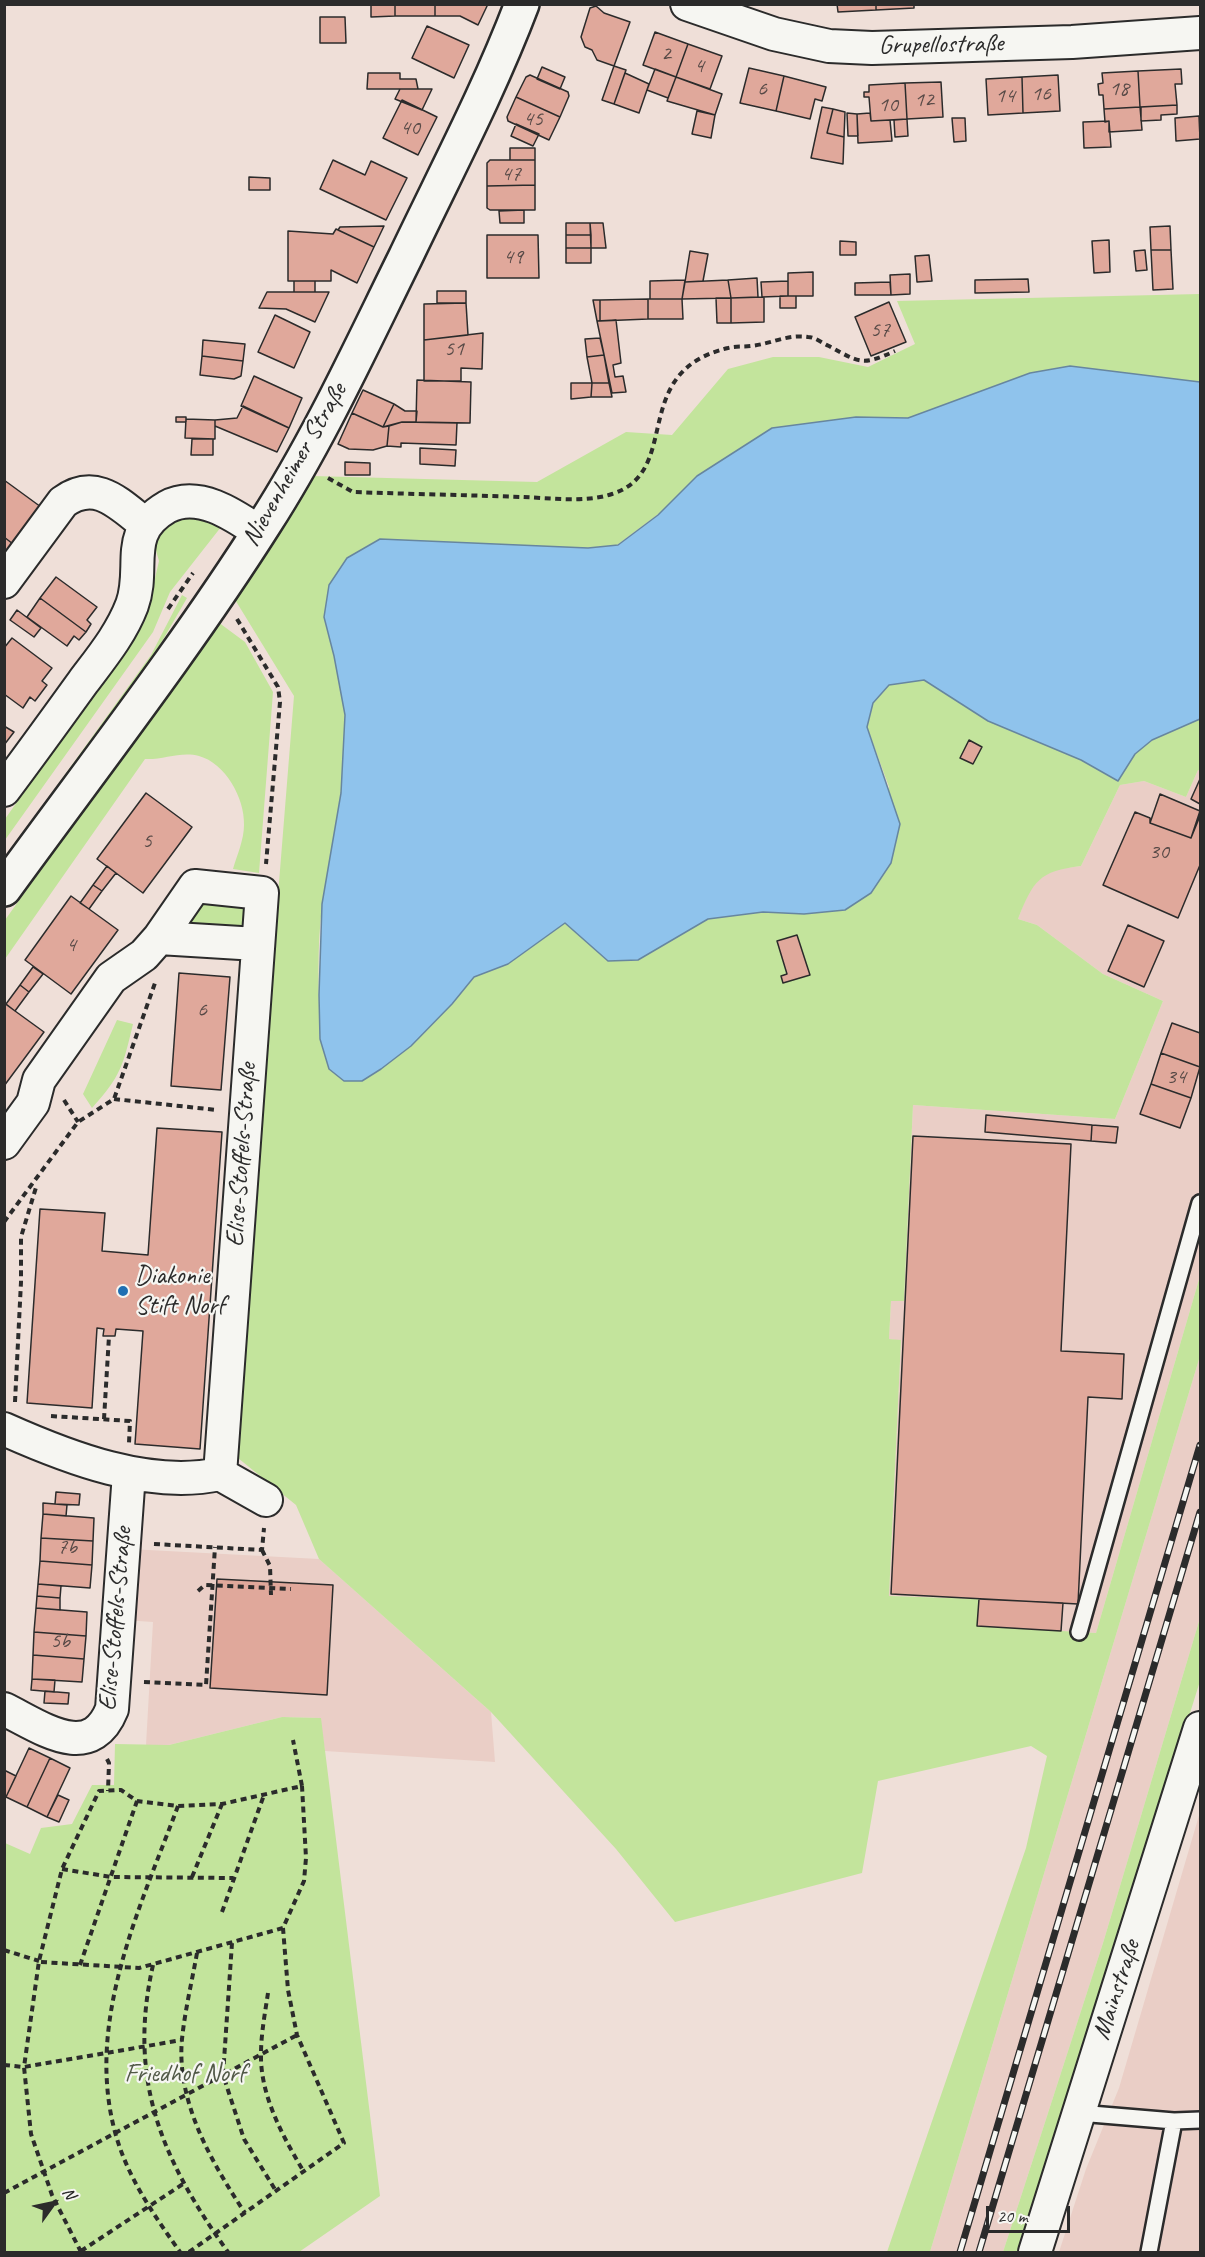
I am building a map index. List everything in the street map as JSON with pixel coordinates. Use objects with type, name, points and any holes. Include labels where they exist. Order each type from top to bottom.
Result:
[{"type":"main road","name":"Nievenheimer Straße","points":[[4,889],[213,600],[259,532],[301,463],[328,414],[473,118],[522,4]]},
{"type":"street","name":"Grupellostraße","points":[[687,4],[774,34],[829,46],[872,48],[1072,42],[1200,33]]},
{"type":"street","points":[[4,582],[58,509],[74,494],[101,493],[145,524]]},
{"type":"street","points":[[4,790],[115,639],[133,603],[138,544],[145,524],[165,508],[190,501],[203,503],[237,517],[259,532]]},
{"type":"street","points":[[4,1143],[33,1103],[39,1080],[111,978],[144,955],[159,938],[195,886],[262,893]]},
{"type":"street","name":"Elise-Stoffels-Straße","points":[[220,1474],[262,893]]},
{"type":"street","points":[[159,938],[257,944]]},
{"type":"street","points":[[9,1419],[52,1450],[129,1473],[202,1478],[220,1474],[266,1500]]},
{"type":"street","name":"Elise-Stoffels-Straße","points":[[4,1709],[61,1736],[74,1739],[92,1736],[106,1722],[109,1716],[114,1680],[129,1473]]},
{"type":"street","name":"Mainstraße","points":[[1035,2253],[1200,1728]]},
{"type":"lane","points":[[1079,1632],[1200,1203]]},
{"type":"lane","points":[[1078,2113],[1174,2121],[1200,2120]]},
{"type":"lane","points":[[1149,2253],[1174,2121]]},
{"type":"path","points":[[301,463],[353,492],[575,498],[613,494],[637,479],[651,461],[657,423],[668,389],[686,368],[707,356],[728,348],[753,346],[790,336],[811,337],[857,360],[870,362],[896,351]]},
{"type":"path","points":[[166,613],[199,566]]},
{"type":"path","points":[[213,600],[236,617],[278,687],[279,714],[262,893]]},
{"type":"path","points":[[4,1222],[38,1180],[78,1122],[114,1099],[161,967],[163,953],[159,938]]},
{"type":"path","points":[[114,1099],[245,1112]]},
{"type":"path","points":[[9,1419],[21,1282],[21,1237],[38,1180]]},
{"type":"path","points":[[104,1419],[109,1336]]},
{"type":"path","points":[[50,1415],[130,1421],[129,1473]]},
{"type":"path","points":[[266,1500],[262,1550],[270,1566],[271,1595]]},
{"type":"path","points":[[123,1542],[262,1550]]},
{"type":"path","points":[[114,1680],[206,1685],[215,1547]]},
{"type":"path","points":[[198,1591],[205,1585],[291,1589]]},
{"type":"path","points":[[189,2253],[344,2143],[297,2035],[288,1990],[283,1928],[304,1881],[306,1858],[302,1786],[293,1740]]},
{"type":"path","points":[[108,1791],[109,1763]]},
{"type":"path","points":[[183,2184],[81,2252],[66,2225],[43,2172],[31,2134],[24,2067],[40,1962],[62,1869],[99,1791],[121,1790],[137,1801],[178,1806],[222,1804],[302,1786]]},
{"type":"path","points":[[222,1912],[264,1796]]},
{"type":"path","points":[[80,1965],[137,1801]]},
{"type":"path","points":[[192,1877],[222,1804]]},
{"type":"path","points":[[178,1806],[118,1969],[107,2054],[106,2087],[116,2133],[148,2206],[180,2253]]},
{"type":"path","points":[[62,1869],[111,1877],[234,1878]]},
{"type":"path","points":[[4,1950],[40,1962],[118,1969],[153,1965],[283,1928]]},
{"type":"path","points":[[232,1943],[224,2075],[244,2139],[276,2192]]},
{"type":"path","points":[[197,1953],[182,2040],[182,2068],[187,2095],[211,2159],[245,2214]]},
{"type":"path","points":[[153,1965],[143,2048],[146,2082],[154,2113],[183,2184],[228,2253]]},
{"type":"path","points":[[268,1993],[261,2055],[274,2114],[288,2145],[304,2172]]},
{"type":"path","points":[[4,2193],[297,2035]]},
{"type":"path","points":[[4,2065],[24,2067],[182,2040]]},
{"type":"shaded area","points":[[1198,770],[1200,771],[1200,1276],[1096,1633],[977,1626],[979,1599],[889,1596],[901,1341],[889,1339],[891,1301],[904,1301],[913,1105],[1115,1119],[1163,1001],[1103,974],[1037,925],[1018,919],[1029,890],[1041,877],[1057,869],[1081,866],[1120,785],[1144,781],[1186,797]]},
{"type":"shaded area","points":[[1200,1356],[1200,1618],[1103,1943],[1003,2252],[930,2252]]},
{"type":"shaded area","points":[[129,1549],[319,1559],[491,1712],[495,1762],[325,1751],[320,1718],[282,1717],[169,1745],[146,1745],[153,1622],[124,1620]]},
{"type":"shaded area","points":[[1200,1812],[1200,2252],[1059,2252],[1086,2169],[1119,2088]]},
{"type":"green space","points":[[1200,294],[1200,382],[1070,366],[1030,373],[908,418],[856,417],[773,428],[617,545],[588,548],[324,617],[342,690],[345,739],[342,785],[319,935],[320,1039],[362,1081],[411,1046],[452,1004],[474,977],[508,964],[565,923],[608,961],[638,960],[708,919],[763,912],[804,914],[845,910],[889,787],[867,727],[873,703],[889,685],[924,680],[988,721],[1081,760],[1118,781],[1135,754],[1152,740],[1200,719],[1200,771],[1198,770],[1186,797],[1144,781],[1120,785],[1081,866],[1056,871],[1039,880],[1028,895],[1018,919],[1037,925],[1103,974],[1163,1001],[1115,1119],[913,1105],[904,1301],[891,1301],[889,1339],[901,1340],[889,1596],[979,1599],[978,1626],[1096,1633],[1200,1276],[1200,1356],[930,2252],[887,2252],[1026,1848],[1047,1756],[1031,1746],[878,1781],[862,1873],[675,1922],[616,1849],[491,1712],[319,1559],[296,1505],[233,1454],[294,696],[234,598],[312,476],[537,482],[626,432],[672,435],[728,369],[773,357],[819,357],[868,367],[915,344],[897,301]]},
{"type":"green space","points":[[183,514],[211,520],[221,527],[170,592],[153,632],[5,840],[5,819],[145,621],[159,561],[155,547],[159,526]]},
{"type":"green space","points":[[182,595],[187,598],[142,676],[5,865],[5,858],[151,655]]},
{"type":"green space","points":[[218,622],[245,642],[273,692],[259,873],[233,869],[243,836],[243,815],[232,783],[217,766],[199,756],[192,755],[145,759],[5,959],[5,920]]},
{"type":"green space","points":[[199,899],[245,907],[244,926],[242,928],[187,924]]},
{"type":"green space","points":[[117,1020],[133,1024],[126,1050],[120,1070],[92,1108],[83,1094]]},
{"type":"green space","points":[[1200,1618],[1200,1681],[1022,2252],[1003,2252],[1103,1943]]},
{"type":"green space","name":"Friedhof Norf","points":[[282,1717],[321,1718],[380,2196],[299,2252],[5,2252],[5,1843],[30,1854],[41,1828],[72,1824],[92,1785],[114,1785],[115,1744],[169,1745]]},
{"type":"water","points":[[1070,366],[1200,382],[1200,719],[1152,740],[1135,754],[1118,781],[1081,760],[988,721],[924,680],[889,685],[873,703],[867,727],[900,824],[891,863],[871,893],[845,910],[804,914],[763,912],[708,919],[638,960],[608,961],[565,923],[508,964],[474,977],[452,1004],[411,1046],[362,1081],[344,1081],[329,1069],[320,1039],[322,904],[341,793],[345,715],[324,617],[329,585],[347,558],[380,539],[588,548],[618,545],[658,515],[697,476],[772,428],[856,417],[908,418],[1030,373]]},
{"type":"building","points":[[371,4],[395,4],[395,16],[371,17]]},
{"type":"building","points":[[395,4],[435,4],[435,16],[395,16]]},
{"type":"building","points":[[435,4],[488,4],[478,25],[460,16],[435,16]]},
{"type":"building","points":[[837,4],[876,4],[876,10],[838,12]]},
{"type":"building","points":[[876,4],[914,4],[914,8],[876,10]]},
{"type":"building","points":[[596,6],[604,13],[630,22],[614,66],[597,60],[592,50],[585,47],[581,37],[590,8]]},
{"type":"building","points":[[320,17],[345,17],[346,43],[320,43]]},
{"type":"building","points":[[427,26],[469,45],[454,78],[412,58]]},
{"type":"building","points":[[655,32],[688,44],[676,77],[643,65]]},
{"type":"building","points":[[688,44],[722,56],[710,89],[676,77]]},
{"type":"building","points":[[614,66],[626,70],[614,104],[602,100]]},
{"type":"building","points":[[542,67],[565,77],[560,89],[537,79]]},
{"type":"building","points":[[749,68],[784,76],[776,111],[740,103]]},
{"type":"building","points":[[655,69],[676,77],[668,98],[647,90]]},
{"type":"building","points":[[1181,69],[1182,84],[1175,84],[1177,105],[1140,107],[1138,71]]},
{"type":"building","points":[[1138,71],[1140,107],[1104,109],[1103,95],[1099,95],[1098,84],[1103,83],[1102,73]]},
{"type":"building","points":[[368,73],[400,73],[400,79],[416,79],[418,89],[367,89]]},
{"type":"building","points":[[625,73],[649,84],[639,113],[614,104]]},
{"type":"building","points":[[530,75],[568,92],[569,96],[560,117],[516,97],[526,77]]},
{"type":"building","points":[[1058,75],[1060,111],[1023,113],[1022,77]]},
{"type":"building","points":[[784,76],[826,87],[822,101],[815,99],[810,119],[776,111]]},
{"type":"building","points":[[676,77],[722,94],[715,115],[667,101]]},
{"type":"building","points":[[1022,77],[1023,113],[988,115],[986,79]]},
{"type":"building","points":[[941,82],[943,117],[907,119],[905,83]]},
{"type":"building","points":[[905,83],[907,119],[871,121],[869,97],[864,97],[864,92],[869,92],[869,85]]},
{"type":"building","points":[[400,89],[432,89],[422,110],[395,99]]},
{"type":"building","points":[[516,97],[560,117],[549,140],[508,121],[507,117]]},
{"type":"building","points":[[402,100],[437,117],[418,155],[383,138]]},
{"type":"building","points":[[1177,105],[1177,114],[1161,115],[1161,120],[1141,121],[1141,107]]},
{"type":"building","points":[[822,107],[833,109],[827,133],[844,137],[843,164],[811,158]]},
{"type":"building","points":[[1140,107],[1142,130],[1109,132],[1109,121],[1105,122],[1104,109]]},
{"type":"building","points":[[833,109],[845,112],[844,137],[827,133]]},
{"type":"building","points":[[697,111],[715,115],[711,138],[692,134]]},
{"type":"building","points":[[847,113],[857,114],[858,136],[848,136]]},
{"type":"building","points":[[870,113],[871,121],[890,120],[892,141],[858,143],[857,114]]},
{"type":"building","points":[[1199,116],[1200,139],[1176,141],[1175,118]]},
{"type":"building","points":[[952,118],[965,118],[966,141],[954,142]]},
{"type":"building","points":[[907,119],[908,136],[895,137],[894,120]]},
{"type":"building","points":[[1109,121],[1111,147],[1084,148],[1083,122]]},
{"type":"building","points":[[516,124],[539,134],[533,146],[511,136]]},
{"type":"building","points":[[510,148],[535,148],[535,160],[510,160]]},
{"type":"building","points":[[333,160],[365,175],[371,161],[407,178],[386,220],[320,189]]},
{"type":"building","points":[[490,160],[535,160],[535,185],[487,186],[487,163]]},
{"type":"building","points":[[249,177],[270,178],[270,190],[249,190]]},
{"type":"building","points":[[535,185],[535,210],[490,210],[487,208],[487,186]]},
{"type":"building","points":[[524,210],[524,223],[500,223],[499,211]]},
{"type":"building","points":[[566,223],[590,223],[591,235],[566,235]]},
{"type":"building","points":[[590,223],[603,223],[606,248],[591,248]]},
{"type":"building","points":[[384,226],[374,247],[338,230],[340,227]]},
{"type":"building","points":[[1170,226],[1171,250],[1151,250],[1150,227]]},
{"type":"building","points":[[336,229],[374,247],[357,283],[331,270],[331,281],[288,281],[288,231],[333,234]]},
{"type":"building","points":[[487,235],[538,235],[539,278],[487,278]]},
{"type":"building","points":[[566,235],[591,235],[591,248],[566,248]]},
{"type":"building","points":[[1109,240],[1110,272],[1094,273],[1092,241]]},
{"type":"building","points":[[840,241],[856,242],[856,255],[840,255]]},
{"type":"building","points":[[566,248],[591,248],[591,263],[566,263]]},
{"type":"building","points":[[1145,250],[1147,270],[1136,271],[1134,251]]},
{"type":"building","points":[[1151,250],[1171,250],[1173,289],[1153,290]]},
{"type":"building","points":[[690,251],[708,254],[703,281],[685,282]]},
{"type":"building","points":[[929,255],[932,281],[917,282],[915,256]]},
{"type":"building","points":[[813,272],[813,296],[788,296],[788,273]]},
{"type":"building","points":[[910,274],[910,294],[891,295],[890,275]]},
{"type":"building","points":[[757,278],[758,297],[731,298],[728,280]]},
{"type":"building","points":[[1028,279],[1029,292],[975,293],[975,280]]},
{"type":"building","points":[[685,280],[682,299],[650,299],[650,281]]},
{"type":"building","points":[[728,280],[731,298],[682,299],[685,282]]},
{"type":"building","points":[[294,281],[315,281],[315,292],[294,292]]},
{"type":"building","points":[[788,281],[788,296],[762,297],[761,282]]},
{"type":"building","points":[[890,282],[891,295],[855,295],[855,283]]},
{"type":"building","points":[[437,291],[466,291],[466,303],[437,303]]},
{"type":"building","points":[[267,292],[329,292],[315,322],[286,309],[259,308]]},
{"type":"building","points":[[780,296],[796,296],[796,308],[780,308]]},
{"type":"building","points":[[764,297],[764,322],[731,323],[731,298]]},
{"type":"building","points":[[716,298],[731,298],[731,323],[717,323]]},
{"type":"building","points":[[648,299],[682,299],[683,319],[648,319]]},
{"type":"building","points":[[648,299],[648,319],[600,321],[600,300]]},
{"type":"building","points":[[593,300],[600,300],[600,321],[597,321]]},
{"type":"building","points":[[889,302],[906,342],[871,356],[855,317]]},
{"type":"building","points":[[466,303],[468,335],[424,340],[424,304]]},
{"type":"building","points":[[275,315],[310,332],[294,368],[258,352]]},
{"type":"building","points":[[616,320],[621,363],[613,365],[615,377],[623,376],[626,392],[612,393],[597,321]]},
{"type":"building","points":[[483,333],[482,369],[461,368],[461,381],[424,381],[424,340]]},
{"type":"building","points":[[600,338],[604,355],[587,357],[585,339]]},
{"type":"building","points":[[203,340],[245,344],[243,361],[202,356]]},
{"type":"building","points":[[604,355],[609,383],[592,383],[587,357]]},
{"type":"building","points":[[202,356],[243,361],[241,376],[234,379],[200,375]]},
{"type":"building","points":[[254,376],[302,398],[289,428],[241,406]]},
{"type":"building","points":[[417,380],[471,382],[470,423],[416,422]]},
{"type":"building","points":[[571,383],[592,383],[591,397],[571,399]]},
{"type":"building","points":[[592,383],[609,383],[612,397],[591,397]]},
{"type":"building","points":[[363,390],[394,404],[383,427],[352,413]]},
{"type":"building","points":[[394,404],[405,411],[417,411],[416,422],[402,422],[383,427]]},
{"type":"building","points":[[243,406],[289,428],[277,452],[215,426],[215,420],[237,418]]},
{"type":"building","points":[[352,413],[383,427],[389,426],[387,446],[373,450],[349,449],[338,444]]},
{"type":"building","points":[[176,417],[186,417],[186,422],[176,422]]},
{"type":"building","points":[[186,419],[215,420],[215,439],[185,438]]},
{"type":"building","points":[[402,422],[457,423],[456,445],[401,443],[401,447],[387,446],[389,426]]},
{"type":"building","points":[[192,439],[213,439],[213,455],[191,455]]},
{"type":"building","points":[[420,448],[456,450],[455,466],[420,464]]},
{"type":"building","points":[[345,462],[370,463],[370,475],[345,475]]},
{"type":"building","points":[[4,480],[41,507],[13,544],[4,537]]},
{"type":"building","points":[[4,537],[13,544],[4,556]]},
{"type":"building","points":[[56,577],[97,607],[87,620],[91,624],[86,632],[40,598]]},
{"type":"building","points":[[40,598],[86,632],[79,640],[74,636],[67,646],[27,617]]},
{"type":"building","points":[[17,610],[41,628],[34,637],[10,620]]},
{"type":"building","points":[[12,638],[52,668],[42,681],[47,685],[35,701],[30,697],[23,708],[4,694],[4,648]]},
{"type":"building","points":[[4,726],[14,732],[4,745]]},
{"type":"building","points":[[969,740],[982,747],[973,764],[960,758]]},
{"type":"building","points":[[1200,779],[1200,804],[1191,799]]},
{"type":"building","points":[[146,793],[192,827],[143,893],[97,859]]},
{"type":"building","points":[[1160,794],[1200,811],[1191,838],[1150,823]]},
{"type":"building","points":[[1135,812],[1150,818],[1150,823],[1191,838],[1200,816],[1200,865],[1178,918],[1103,885]]},
{"type":"building","points":[[107,866],[116,873],[102,891],[93,885]]},
{"type":"building","points":[[93,885],[102,891],[89,909],[80,903]]},
{"type":"building","points":[[71,896],[118,930],[71,994],[25,960]]},
{"type":"building","points":[[1128,925],[1164,941],[1144,987],[1108,971]]},
{"type":"building","points":[[797,935],[810,975],[783,983],[781,976],[787,974],[777,941]]},
{"type":"building","points":[[33,967],[43,974],[29,992],[20,985]]},
{"type":"building","points":[[179,973],[230,977],[221,1090],[171,1086]]},
{"type":"building","points":[[20,985],[29,992],[15,1011],[6,1004]]},
{"type":"building","points":[[4,1003],[44,1032],[4,1086]]},
{"type":"building","points":[[1172,1023],[1200,1033],[1200,1067],[1161,1053]]},
{"type":"building","points":[[1161,1053],[1200,1067],[1191,1098],[1151,1084]]},
{"type":"building","points":[[1151,1084],[1191,1098],[1180,1128],[1140,1114]]},
{"type":"building","points":[[986,1115],[1092,1125],[1091,1141],[985,1132]]},
{"type":"building","points":[[1092,1125],[1118,1127],[1116,1143],[1091,1141]]},
{"type":"building","name":"Diakonie Stift Norf","points":[[157,1128],[222,1132],[200,1449],[135,1444],[143,1331],[116,1329],[115,1336],[103,1336],[104,1329],[97,1328],[92,1408],[27,1403],[40,1209],[105,1213],[102,1251],[148,1255]]},
{"type":"building","points":[[913,1136],[1071,1144],[1061,1351],[1124,1354],[1122,1399],[1088,1397],[1078,1604],[891,1594]]},
{"type":"building","points":[[56,1492],[80,1494],[79,1505],[55,1504]]},
{"type":"building","points":[[43,1503],[67,1505],[66,1516],[43,1514]]},
{"type":"building","points":[[43,1514],[94,1518],[93,1541],[41,1538]]},
{"type":"building","points":[[41,1538],[93,1541],[92,1565],[40,1561]]},
{"type":"building","points":[[40,1561],[92,1565],[90,1588],[38,1584]]},
{"type":"building","points":[[217,1579],[333,1585],[327,1695],[210,1688]]},
{"type":"building","points":[[38,1584],[61,1586],[60,1598],[37,1596]]},
{"type":"building","points":[[37,1596],[60,1598],[60,1610],[36,1608]]},
{"type":"building","points":[[979,1599],[1063,1603],[1061,1631],[977,1626]]},
{"type":"building","points":[[36,1608],[87,1612],[86,1636],[34,1632]]},
{"type":"building","points":[[34,1632],[86,1636],[84,1659],[33,1655]]},
{"type":"building","points":[[33,1655],[84,1659],[82,1682],[32,1679]]},
{"type":"building","points":[[32,1679],[55,1680],[54,1692],[31,1690]]},
{"type":"building","points":[[45,1691],[69,1693],[68,1704],[44,1703]]},
{"type":"building","points":[[29,1748],[50,1758],[27,1807],[6,1797]]},
{"type":"building","points":[[50,1758],[70,1768],[47,1817],[27,1807]]},
{"type":"building","points":[[4,1770],[16,1776],[6,1797],[4,1796]]},
{"type":"building","points":[[58,1795],[69,1800],[59,1822],[47,1817]]},
{"type":"railway","points":[[960,2252],[1200,1445]]},
{"type":"railway","points":[[979,2252],[1200,1512]]},
{"type":"place","name":"Diakonie Stift Norf","points":[[123,1291]]}]
